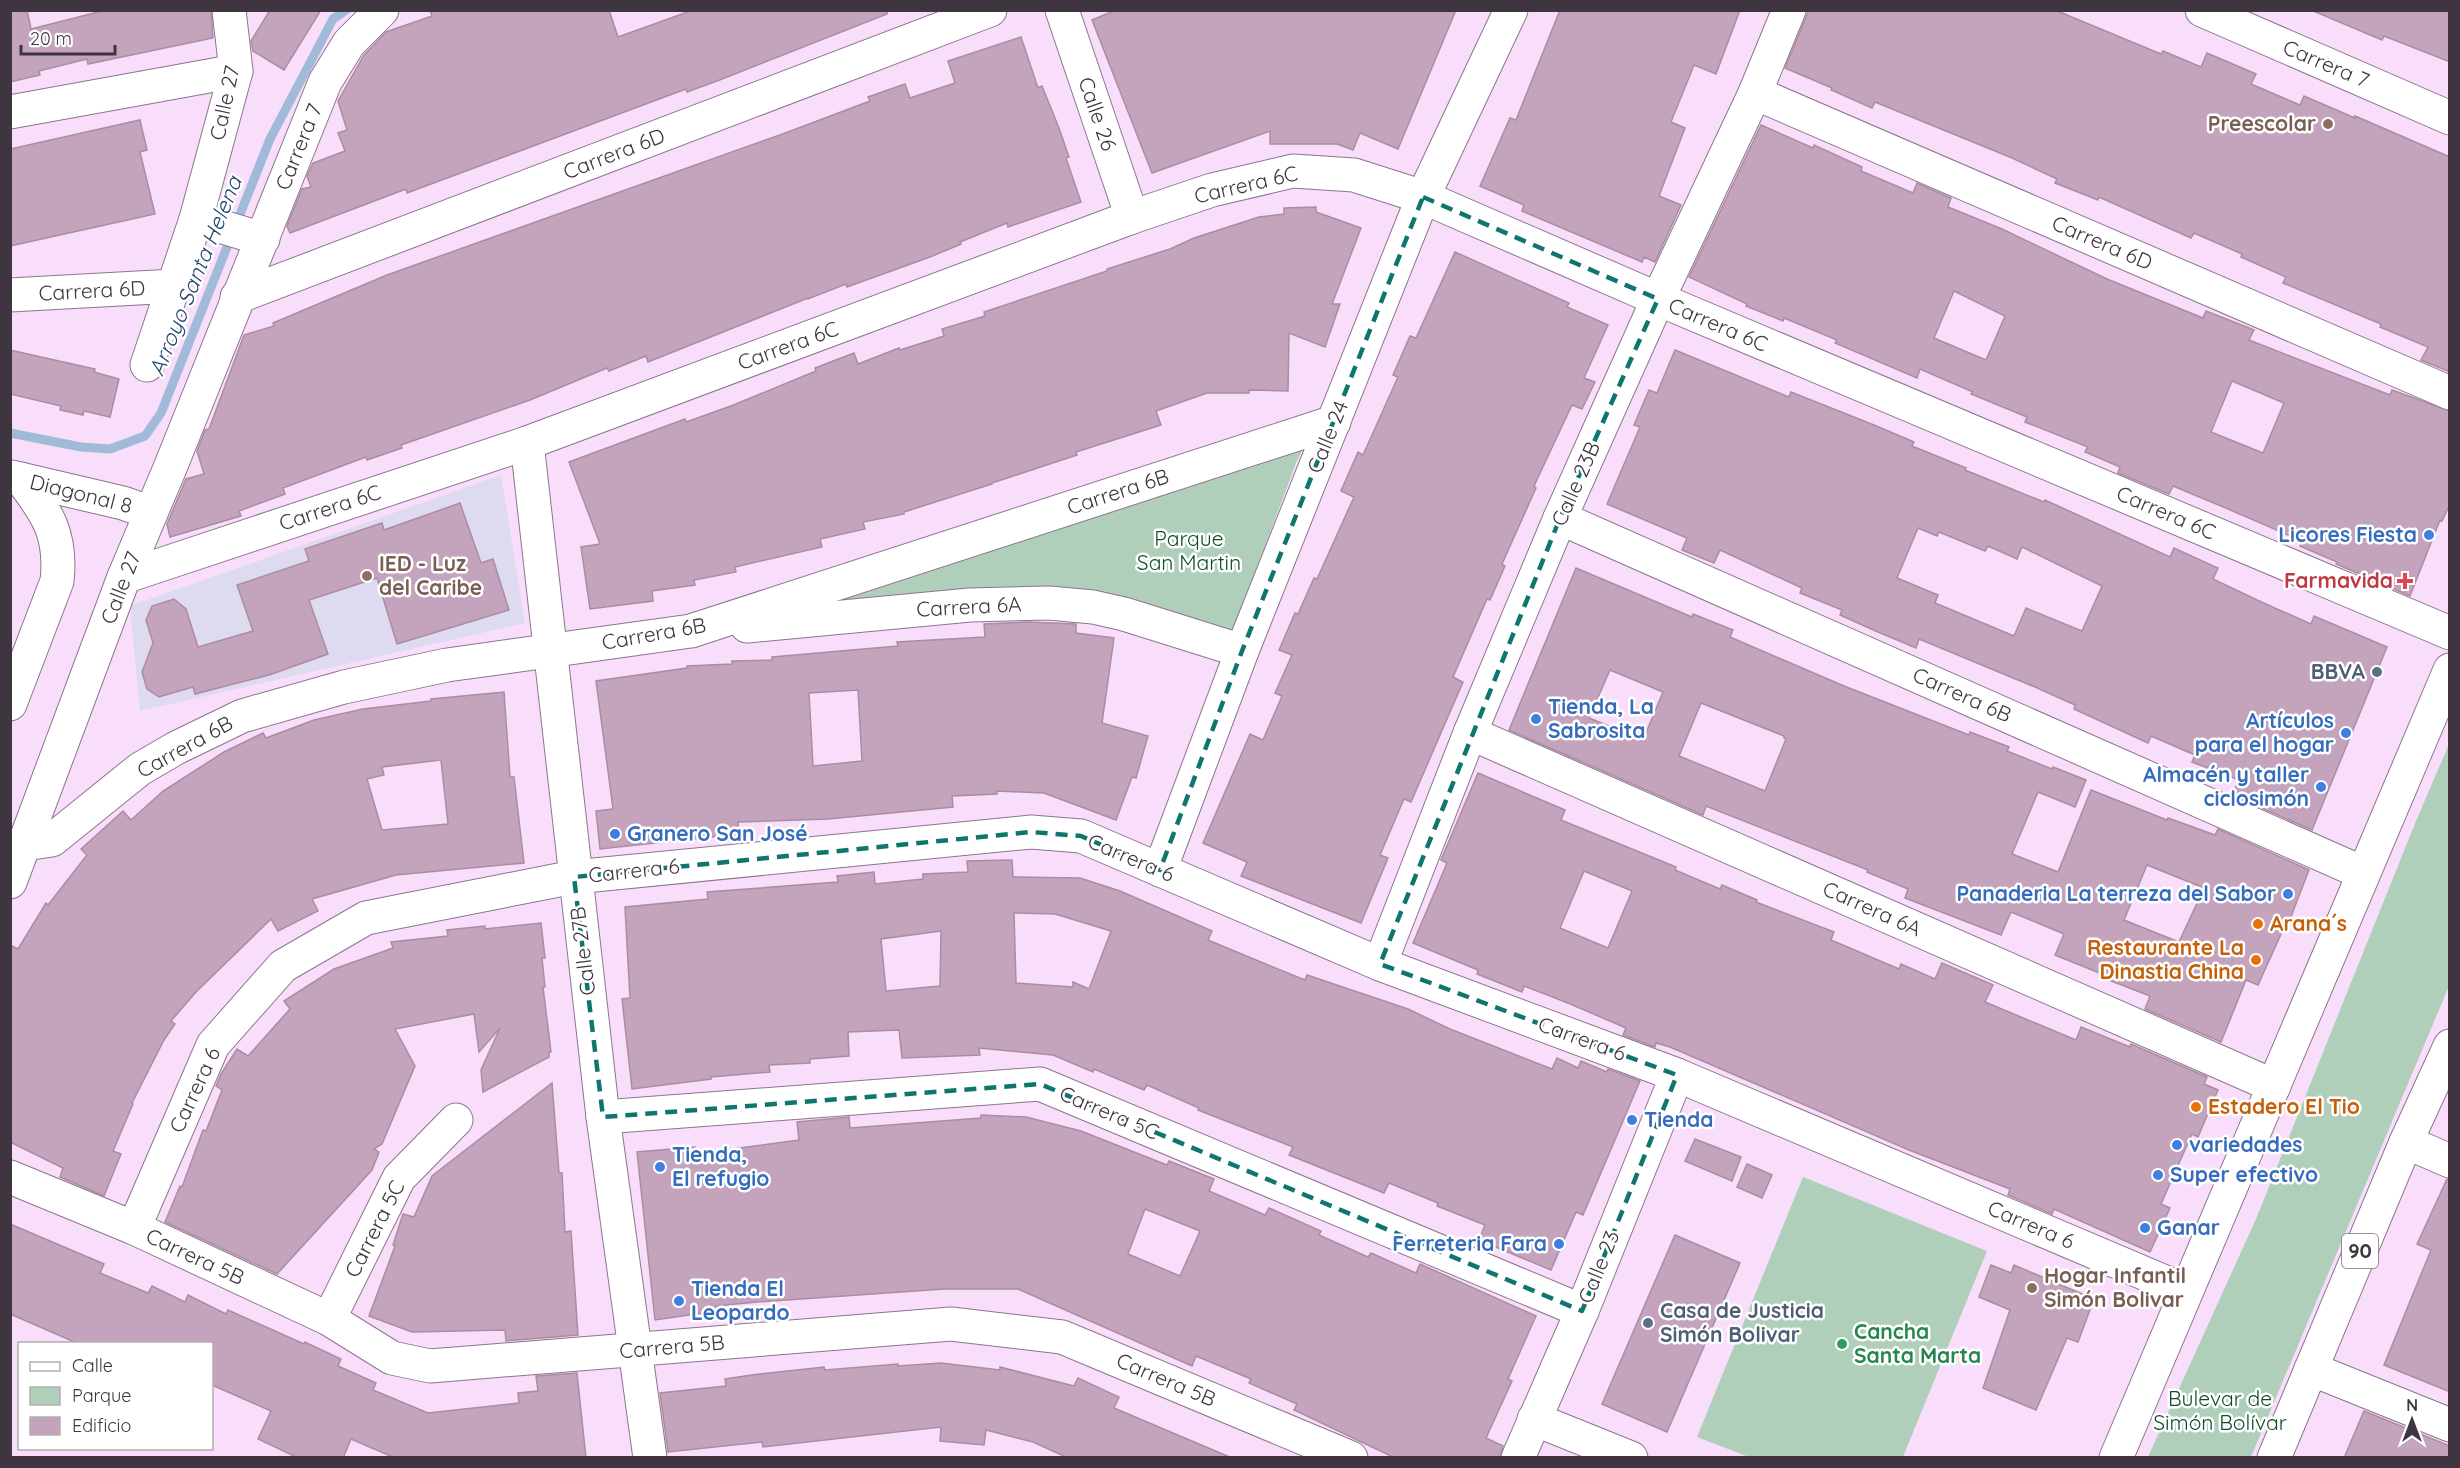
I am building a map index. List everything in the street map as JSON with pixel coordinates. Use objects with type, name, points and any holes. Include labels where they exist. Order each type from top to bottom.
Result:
[{"type":"main road","name":"Calle 27","points":[[147,365],[174,286],[205,222],[236,71],[229,10]]},
{"type":"main road","name":"Carrera 7","points":[[237,297],[254,237],[325,82],[349,43],[382,10]]},
{"type":"main road","name":"Carrera 6D","points":[[237,297],[990,10]]},
{"type":"main road","name":"Calle 26","points":[[1062,10],[1132,217]]},
{"type":"main road","name":"Calle 24","points":[[1160,870],[1242,651],[1423,197],[1511,10]]},
{"type":"main road","name":"Calle 23B","points":[[1380,964],[1470,733],[1560,518],[1658,299],[1755,93],[1789,10]]},
{"type":"main road","name":"Carrera 7","points":[[2202,10],[2450,118]]},
{"type":"main road","points":[[10,112],[236,71]]},
{"type":"main road","name":"Carrera 6D","points":[[1755,93],[2450,393]]},
{"type":"main road","name":"Carrera 6C","points":[[124,577],[527,443],[1132,217],[1212,190],[1293,171],[1354,175],[1423,197],[1658,299],[2450,633]]},
{"type":"main road","points":[[205,222],[254,237]]},
{"type":"main road","name":"Carrera 6D","points":[[10,295],[174,286]]},
{"type":"main road","name":"Calle 27","points":[[10,882],[18,841],[237,297]]},
{"type":"main road","name":"Carrera 6B","points":[[18,841],[52,840],[140,769],[176,748],[242,716],[344,687],[447,664],[691,630],[1334,422]]},
{"type":"main road","name":"Calle 27B","points":[[527,443],[574,877],[603,1117],[650,1458]]},
{"type":"main road","points":[[10,704],[57,581],[59,564],[59,550],[53,530],[41,505],[16,477]]},
{"type":"main road","name":"Diagonal 8","points":[[16,477],[123,503],[151,513]]},
{"type":"main road","name":"Carrera 6B","points":[[1560,518],[2363,873]]},
{"type":"main road","name":"Carrera 6A","points":[[691,630],[970,605],[1049,603],[1124,614],[1242,651]]},
{"type":"main road","points":[[2116,1458],[2450,670]]},
{"type":"main road","name":"Carrera 6A","points":[[1470,733],[2274,1086]]},
{"type":"main road","name":"Carrera 6","points":[[134,1228],[213,1045],[283,966],[366,918],[574,877],[1031,832],[1081,836],[1380,964],[1677,1075],[2186,1291]]},
{"type":"main road","name":"90","points":[[2274,1458],[2406,1142],[2450,1046]]},
{"type":"main road","name":"Calle 23","points":[[1518,1458],[1582,1311],[1677,1075]]},
{"type":"main road","name":"Carrera 5C","points":[[603,1117],[1040,1084],[1582,1311]]},
{"type":"main road","name":"Carrera 5C","points":[[329,1319],[399,1178],[456,1120]]},
{"type":"main road","points":[[2406,1142],[2450,1161]]},
{"type":"main road","name":"Carrera 5B","points":[[10,1177],[134,1228],[329,1319],[392,1358],[430,1366],[951,1324],[1062,1337],[1351,1458]]},
{"type":"main road","points":[[2312,1368],[2450,1425]]},
{"type":"main road","points":[[1534,1419],[1631,1458]]},
{"type":"highlighted area","points":[[1423,197],[1658,299],[1560,518],[1380,964],[1677,1075],[1582,1311],[1040,1084],[603,1117],[574,877],[1031,832],[1081,836],[1160,870],[1242,651]]},
{"type":"shaded area","name":"IED - Luz del Caribe","points":[[501,475],[525,623],[140,711],[130,606]]},
{"type":"green space","name":"Parque San Martin","points":[[1307,440],[1296,463],[1232,634],[1105,602],[829,608],[824,597]]},
{"type":"green space","name":"Bulevar de Simón Bolívar","points":[[2449,744],[2449,986],[2251,1457],[2148,1457],[2256,1219]]},
{"type":"green space","name":"Cancha Santa Marta","points":[[1803,1177],[1987,1251],[1903,1457],[1749,1457],[1697,1437]]},
{"type":"building","points":[[10,10],[27,10],[31,29],[106,10],[211,10],[213,38],[88,64],[87,59],[39,71],[40,75],[10,82]]},
{"type":"building","points":[[270,10],[321,10],[284,70],[253,51],[251,41]]},
{"type":"building","points":[[430,10],[609,10],[618,37],[693,10],[887,10],[887,14],[717,81],[687,92],[686,89],[407,193],[406,189],[290,233],[287,226],[302,189],[311,187],[307,176],[313,163],[345,151],[338,133],[347,130],[338,101],[364,55],[386,32],[432,16]]},
{"type":"building","points":[[1116,10],[1456,10],[1398,149],[1360,133],[1353,150],[1337,144],[1270,144],[1270,131],[1152,173],[1092,20]]},
{"type":"building","points":[[1560,10],[1740,10],[1716,74],[1694,65],[1671,122],[1685,128],[1659,196],[1681,205],[1655,262],[1644,257],[1642,262],[1522,211],[1524,205],[1480,186],[1510,118],[1516,120]]},
{"type":"building","points":[[1809,10],[2055,10],[2161,54],[2163,51],[2201,67],[2207,53],[2256,74],[2251,84],[2300,105],[2304,96],[2450,157],[2450,372],[2421,360],[2428,347],[2380,327],[2381,324],[2283,283],[2286,277],[2241,257],[2242,254],[2194,233],[2191,238],[2099,197],[2098,200],[2055,183],[2057,179],[2012,158],[1875,102],[1872,108],[1785,68]]},
{"type":"building","points":[[2311,10],[2450,10],[2450,62],[2384,36],[2382,40]]},
{"type":"building","points":[[1021,37],[1038,88],[1042,86],[1059,128],[1069,157],[1066,158],[1081,202],[1008,227],[1007,223],[930,257],[847,287],[846,284],[808,298],[648,362],[646,356],[609,371],[607,368],[530,400],[401,445],[402,448],[367,460],[366,457],[283,488],[285,494],[239,511],[241,516],[170,537],[167,524],[186,479],[204,474],[197,451],[205,430],[209,429],[244,335],[274,326],[273,323],[387,275],[788,132],[870,101],[868,97],[905,84],[910,98],[955,83],[948,61]]},
{"type":"building","points":[[140,120],[147,150],[140,152],[155,214],[10,246],[10,149]]},
{"type":"building","points":[[1761,125],[1813,148],[1814,145],[1862,167],[1861,171],[1913,193],[1917,183],[1951,198],[1948,207],[2002,229],[2107,279],[2203,318],[2206,311],[2254,330],[2249,340],[2390,395],[2392,390],[2450,411],[2450,504],[2442,521],[2440,520],[2410,596],[2300,546],[2302,541],[2221,506],[2173,486],[2169,494],[2118,473],[2120,467],[2085,452],[2088,447],[2025,422],[2027,417],[1971,394],[1973,392],[1920,369],[1917,378],[1835,343],[1837,340],[1784,318],[1783,321],[1746,306],[1747,304],[1689,277]],"holes":[[[1954,291],[2005,316],[1986,360],[1934,338]],[[2232,381],[2284,403],[2263,453],[2211,432]]]},
{"type":"building","points":[[1316,207],[1316,212],[1361,228],[1332,304],[1340,304],[1325,347],[1289,333],[1288,391],[1249,390],[1249,393],[1207,393],[1156,411],[1161,425],[1076,452],[1077,455],[904,512],[904,514],[863,522],[865,529],[820,539],[822,547],[735,567],[736,572],[694,580],[695,585],[652,591],[653,601],[590,609],[581,547],[600,544],[569,462],[685,419],[686,422],[731,406],[854,353],[858,364],[899,348],[900,350],[944,336],[942,329],[985,316],[984,312],[1170,249],[1194,238],[1259,217],[1284,214],[1284,208]]},
{"type":"building","points":[[1455,252],[1569,303],[1567,307],[1608,325],[1584,378],[1595,382],[1582,409],[1572,405],[1534,486],[1536,488],[1502,564],[1505,566],[1490,600],[1487,599],[1453,677],[1463,682],[1411,802],[1404,799],[1380,855],[1388,858],[1361,923],[1241,876],[1247,862],[1203,843],[1250,734],[1263,740],[1282,696],[1275,693],[1292,655],[1279,650],[1295,613],[1298,614],[1314,578],[1317,579],[1354,497],[1341,491],[1358,452],[1363,455],[1398,377],[1393,375],[1410,336],[1416,338]]},
{"type":"building","points":[[10,350],[95,369],[94,372],[119,379],[110,417],[84,411],[83,415],[60,410],[61,406],[10,394]]},
{"type":"building","points":[[1675,350],[1789,397],[1791,392],[1874,425],[1914,442],[1912,446],[1966,468],[1965,470],[2044,502],[2045,500],[2170,557],[2174,548],[2218,568],[2213,579],[2257,600],[2311,624],[2314,616],[2387,647],[2312,830],[2232,795],[2239,780],[2192,762],[2195,755],[2151,736],[2148,743],[2074,709],[2075,705],[1919,639],[1916,648],[1878,632],[1840,615],[1842,610],[1800,593],[1802,588],[1720,550],[1714,563],[1682,550],[1687,538],[1607,504],[1640,427],[1634,425],[1649,390],[1657,393]],"holes":[[[1918,528],[1937,536],[1939,532],[1985,551],[1988,546],[2017,559],[2022,547],[2102,586],[2082,631],[2026,608],[2014,636],[1935,603],[1938,595],[1897,578]]]},
{"type":"building","points":[[460,503],[481,563],[493,559],[509,610],[397,644],[377,578],[309,600],[328,654],[269,675],[195,694],[193,687],[159,697],[147,689],[142,672],[153,643],[146,620],[152,606],[174,599],[186,609],[198,647],[253,631],[237,585],[309,561],[305,549],[382,523],[384,530]]},
{"type":"building","points":[[1576,568],[1692,617],[1693,614],[1733,630],[1730,637],[1844,686],[1969,735],[1970,732],[2009,747],[2007,751],[2086,780],[2075,807],[2038,792],[2012,854],[2058,872],[2091,790],[2167,820],[2168,818],[2215,835],[2218,829],[2309,870],[2289,922],[2287,921],[2258,985],[2246,980],[2221,1042],[2145,1009],[2150,996],[2101,977],[2102,974],[2055,955],[2064,934],[2011,912],[2001,935],[1905,898],[1908,889],[1867,872],[1868,870],[1706,806],[1703,815],[1509,730]],"holes":[[[1610,670],[1663,692],[1643,740],[1589,718]],[[1701,703],[1784,736],[1786,739],[1765,791],[1679,756]],[[2147,865],[2204,888],[2179,942],[2124,920]]]},
{"type":"building","points":[[1028,622],[1076,624],[1076,633],[1114,638],[1102,723],[1148,736],[1136,778],[1132,777],[1116,820],[1044,793],[997,791],[997,794],[952,796],[953,807],[828,819],[738,822],[739,834],[600,849],[596,811],[613,809],[596,681],[687,668],[687,666],[732,664],[732,661],[772,660],[772,657],[898,646],[897,642],[985,637],[984,624]],"holes":[[[858,690],[862,761],[813,766],[809,693]]]},
{"type":"building","points":[[504,692],[510,777],[514,777],[524,863],[396,875],[312,899],[318,911],[278,931],[271,919],[196,992],[171,1021],[175,1024],[164,1040],[132,1103],[113,1151],[121,1154],[104,1196],[60,1177],[63,1168],[10,1142],[10,945],[18,949],[46,903],[48,905],[87,855],[81,849],[123,811],[131,820],[163,791],[224,752],[263,733],[266,738],[314,720],[363,709],[431,701],[431,699]],"holes":[[[441,760],[448,824],[382,830],[367,779],[384,775],[382,767]]]},
{"type":"building","points":[[1478,773],[1565,810],[1561,820],[1676,867],[1675,870],[1720,889],[1722,885],[1757,900],[1756,902],[1834,932],[1831,940],[1899,969],[1901,964],[1935,979],[1942,963],[1993,985],[1985,1002],[2076,1040],[2081,1027],[2130,1047],[2131,1044],[2207,1077],[2204,1084],[2218,1090],[2198,1137],[2192,1134],[2161,1204],[2170,1208],[2150,1252],[2054,1209],[2052,1214],[2008,1195],[2010,1189],[1909,1150],[1670,1047],[1656,1043],[1655,1047],[1623,1035],[1626,1028],[1568,1003],[1524,986],[1522,992],[1477,974],[1478,970],[1413,943],[1447,863],[1441,860]],"holes":[[[1584,871],[1632,891],[1608,948],[1560,928]]]},
{"type":"building","points":[[1012,860],[1013,877],[1080,878],[1120,891],[1212,931],[1208,940],[1305,980],[1307,975],[1408,1009],[1450,1029],[1552,1069],[1557,1058],[1578,1068],[1581,1061],[1607,1072],[1608,1069],[1640,1081],[1583,1215],[1576,1212],[1551,1270],[1479,1240],[1485,1225],[1437,1206],[1438,1203],[1389,1183],[1384,1193],[1289,1155],[1293,1147],[1198,1110],[1199,1108],[1147,1085],[1144,1090],[1053,1055],[979,1048],[980,1055],[902,1058],[899,1030],[848,1032],[849,1056],[810,1059],[810,1063],[769,1065],[770,1072],[711,1077],[711,1079],[632,1089],[622,999],[630,998],[625,907],[708,899],[707,892],[838,882],[837,876],[874,872],[875,884],[923,879],[923,874],[968,872],[967,861]],"holes":[[[1014,913],[1055,914],[1111,931],[1089,989],[1073,982],[1073,987],[1016,983]],[[941,931],[940,986],[886,991],[881,939]]]},
{"type":"building","points":[[541,923],[545,958],[542,958],[545,987],[543,987],[551,1052],[549,1052],[549,1057],[483,1092],[481,1070],[500,1028],[479,1052],[474,1014],[395,1029],[415,1066],[382,1144],[374,1149],[379,1152],[372,1170],[277,1274],[165,1222],[222,1090],[216,1086],[221,1074],[237,1049],[248,1056],[290,1009],[284,1001],[334,969],[393,948],[391,942],[448,936],[447,930],[485,926],[485,929]]},
{"type":"building","points":[[552,1083],[559,1173],[562,1173],[565,1232],[571,1231],[578,1335],[506,1341],[505,1330],[412,1332],[369,1316],[395,1246],[393,1245],[403,1214],[414,1217],[432,1176]]},
{"type":"building","points":[[981,1115],[1026,1117],[1081,1131],[1167,1165],[1169,1161],[1214,1179],[1209,1191],[1265,1215],[1269,1208],[1321,1231],[1319,1235],[1368,1257],[1371,1253],[1416,1273],[1420,1264],[1536,1316],[1508,1379],[1512,1381],[1486,1438],[1503,1446],[1500,1458],[1395,1458],[1294,1410],[1297,1404],[1249,1383],[1251,1379],[1196,1356],[1192,1366],[1018,1289],[944,1289],[757,1302],[716,1306],[717,1311],[655,1320],[637,1152],[695,1147],[696,1154],[799,1140],[797,1122],[849,1117],[850,1128],[981,1118]],"holes":[[[1145,1209],[1200,1231],[1180,1276],[1128,1254]]]},
{"type":"building","points":[[1695,1139],[1741,1157],[1732,1181],[1685,1161]]},
{"type":"building","points":[[1747,1164],[1772,1175],[1762,1198],[1737,1187]]},
{"type":"building","points":[[2447,1179],[2450,1179],[2450,1392],[2384,1365],[2431,1250],[2417,1244]]},
{"type":"building","points":[[10,1224],[104,1264],[100,1273],[148,1293],[152,1286],[185,1302],[188,1295],[226,1314],[228,1310],[304,1344],[305,1342],[341,1359],[338,1366],[376,1383],[373,1390],[428,1413],[519,1403],[518,1393],[538,1391],[536,1376],[577,1373],[586,1458],[395,1458],[351,1439],[343,1458],[298,1458],[258,1439],[271,1411],[213,1385],[213,1342],[74,1342],[10,1314]]},
{"type":"building","points":[[1675,1235],[1740,1263],[1667,1432],[1602,1404]]},
{"type":"building","points":[[1991,1265],[2011,1273],[2014,1265],[2094,1299],[2078,1342],[2067,1338],[2036,1410],[1983,1388],[2010,1310],[1979,1297]]},
{"type":"building","points":[[941,1363],[1000,1370],[1000,1367],[1074,1386],[1078,1378],[1119,1397],[1114,1408],[1232,1458],[1068,1458],[1033,1442],[986,1430],[984,1445],[940,1441],[941,1427],[763,1447],[762,1442],[668,1452],[660,1393],[726,1386],[725,1379],[824,1367],[825,1370]]},
{"type":"building","points":[[2364,1411],[2450,1446],[2450,1458],[2344,1458]]},
{"type":"waterway","name":"Arroyo Santa Helena","points":[[10,433],[81,447],[110,449],[145,436],[161,413],[270,139],[333,19],[346,10]]},
{"type":"place","name":"Preescolar","points":[[2328,124]]},
{"type":"place","name":"Licores Fiesta","points":[[2429,535]]},
{"type":"place","name":"IED - Luz del Caribe","points":[[367,576]]},
{"type":"place","name":"Farmavida","points":[[2405,581]]},
{"type":"place","name":"BBVA","points":[[2377,672]]},
{"type":"place","name":"Tienda, La Sabrosita","points":[[1536,719]]},
{"type":"place","name":"Artículos para el hogar","points":[[2346,733]]},
{"type":"place","name":"Almacén y taller ciclosimón","points":[[2321,787]]},
{"type":"place","name":"Granero San José","points":[[615,834]]},
{"type":"place","name":"Panaderia La terreza del Sabor","points":[[2288,894]]},
{"type":"place","name":"Arana´s","points":[[2258,924]]},
{"type":"place","name":"Restaurante La Dinastia China","points":[[2256,960]]},
{"type":"place","name":"Estadero El Tio","points":[[2196,1107]]},
{"type":"place","name":"Tienda","points":[[1632,1120]]},
{"type":"place","name":"variedades","points":[[2177,1145]]},
{"type":"place","name":"Tienda, El refugio","points":[[660,1167]]},
{"type":"place","name":"Super efectivo","points":[[2158,1175]]},
{"type":"place","name":"Ganar","points":[[2145,1228]]},
{"type":"place","name":"Ferreteria Fara","points":[[1559,1244]]},
{"type":"place","name":"Hogar Infantil Simón Bolivar","points":[[2032,1288]]},
{"type":"place","name":"Tienda El Leopardo","points":[[679,1301]]},
{"type":"place","name":"Casa de Justicia Simón Bolivar","points":[[1648,1323]]},
{"type":"place","name":"Cancha Santa Marta","points":[[1842,1344]]}]
